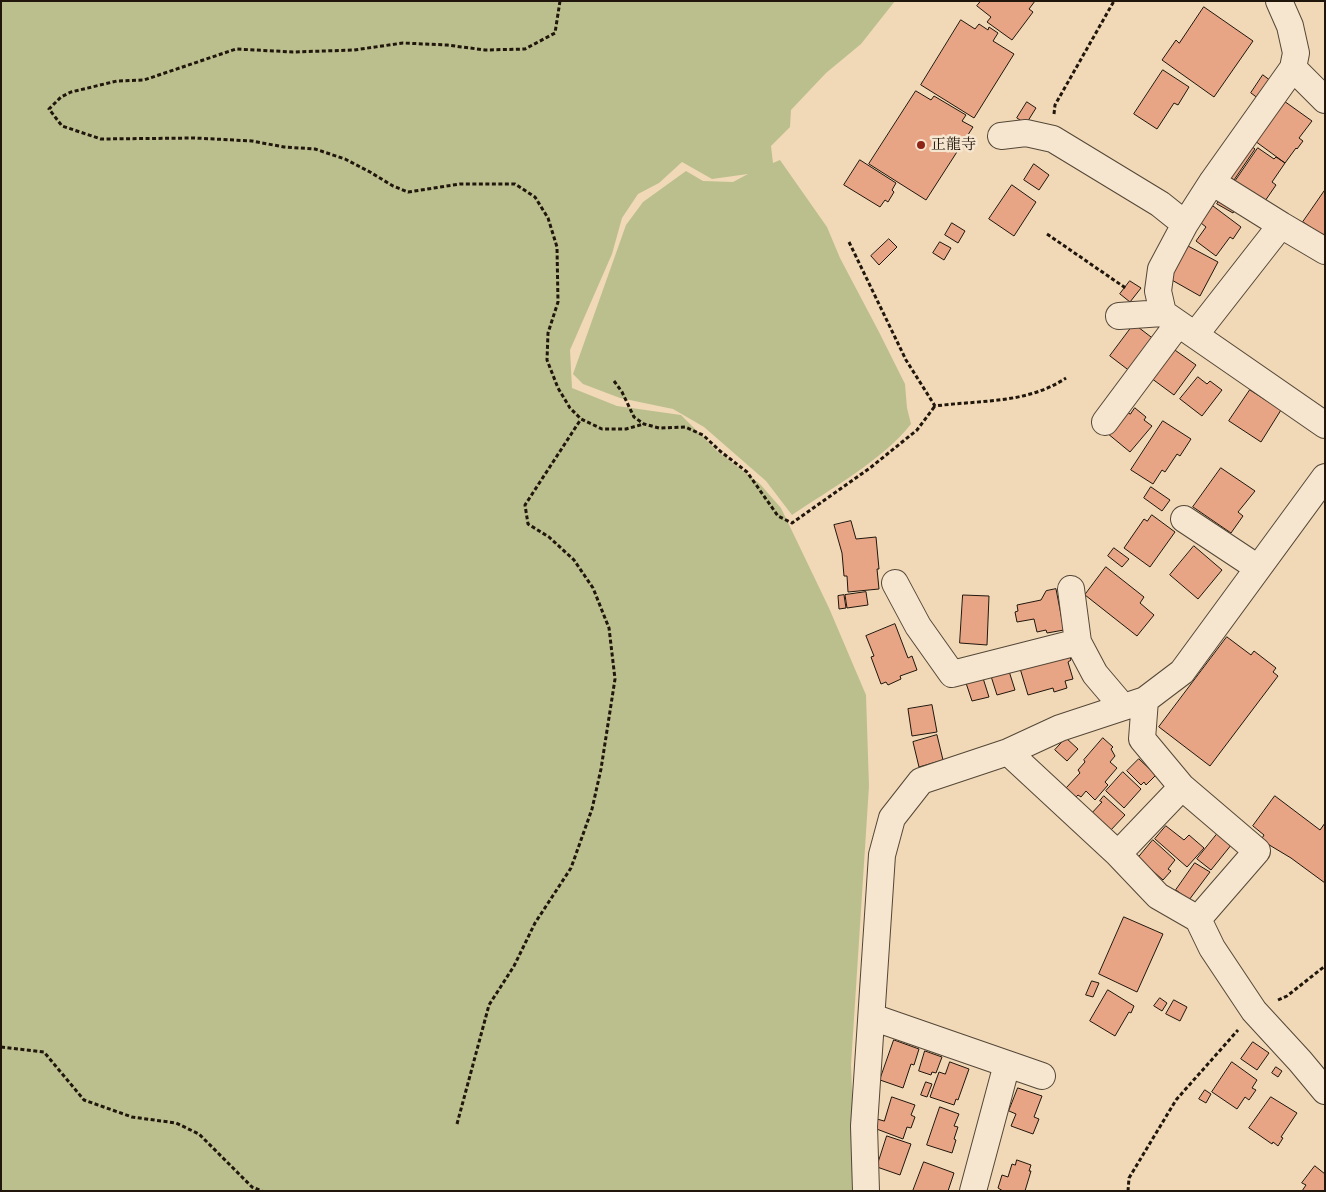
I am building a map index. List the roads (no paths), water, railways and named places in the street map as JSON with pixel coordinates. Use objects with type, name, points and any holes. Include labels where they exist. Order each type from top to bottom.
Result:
[{"type":"street","points":[[1279,1],[1290,26],[1296,53],[1293,68],[1212,182],[1185,224],[1160,269],[1158,292],[1179,324],[1325,424]]},
{"type":"street","points":[[1293,68],[1325,100]]},
{"type":"street","points":[[1001,136],[1026,133],[1053,140],[1160,204],[1185,224]]},
{"type":"street","points":[[1212,182],[1325,251]]},
{"type":"street","points":[[1105,422],[1179,324],[1282,225]]},
{"type":"street","points":[[1119,316],[1179,324]]},
{"type":"street","points":[[866,1191],[864,1126],[882,855],[892,818],[921,781],[1008,752],[1060,728],[1134,704],[1182,672],[1325,477]]},
{"type":"street","points":[[1184,519],[1258,568]]},
{"type":"street","points":[[895,583],[918,626],[952,674],[1078,642]]},
{"type":"street","points":[[1071,589],[1078,642],[1095,674],[1134,704],[1142,739],[1182,787],[1257,851],[1198,919]]},
{"type":"street","points":[[1008,752],[1118,854],[1158,896],[1198,919],[1212,948],[1254,1011],[1325,1091]]},
{"type":"street","points":[[1118,854],[1182,787]]},
{"type":"street","points":[[872,1017],[1042,1076]]},
{"type":"street","points":[[973,1191],[1007,1064]]},
{"type":"place","name":"正龍寺","points":[[921,145]]}]
